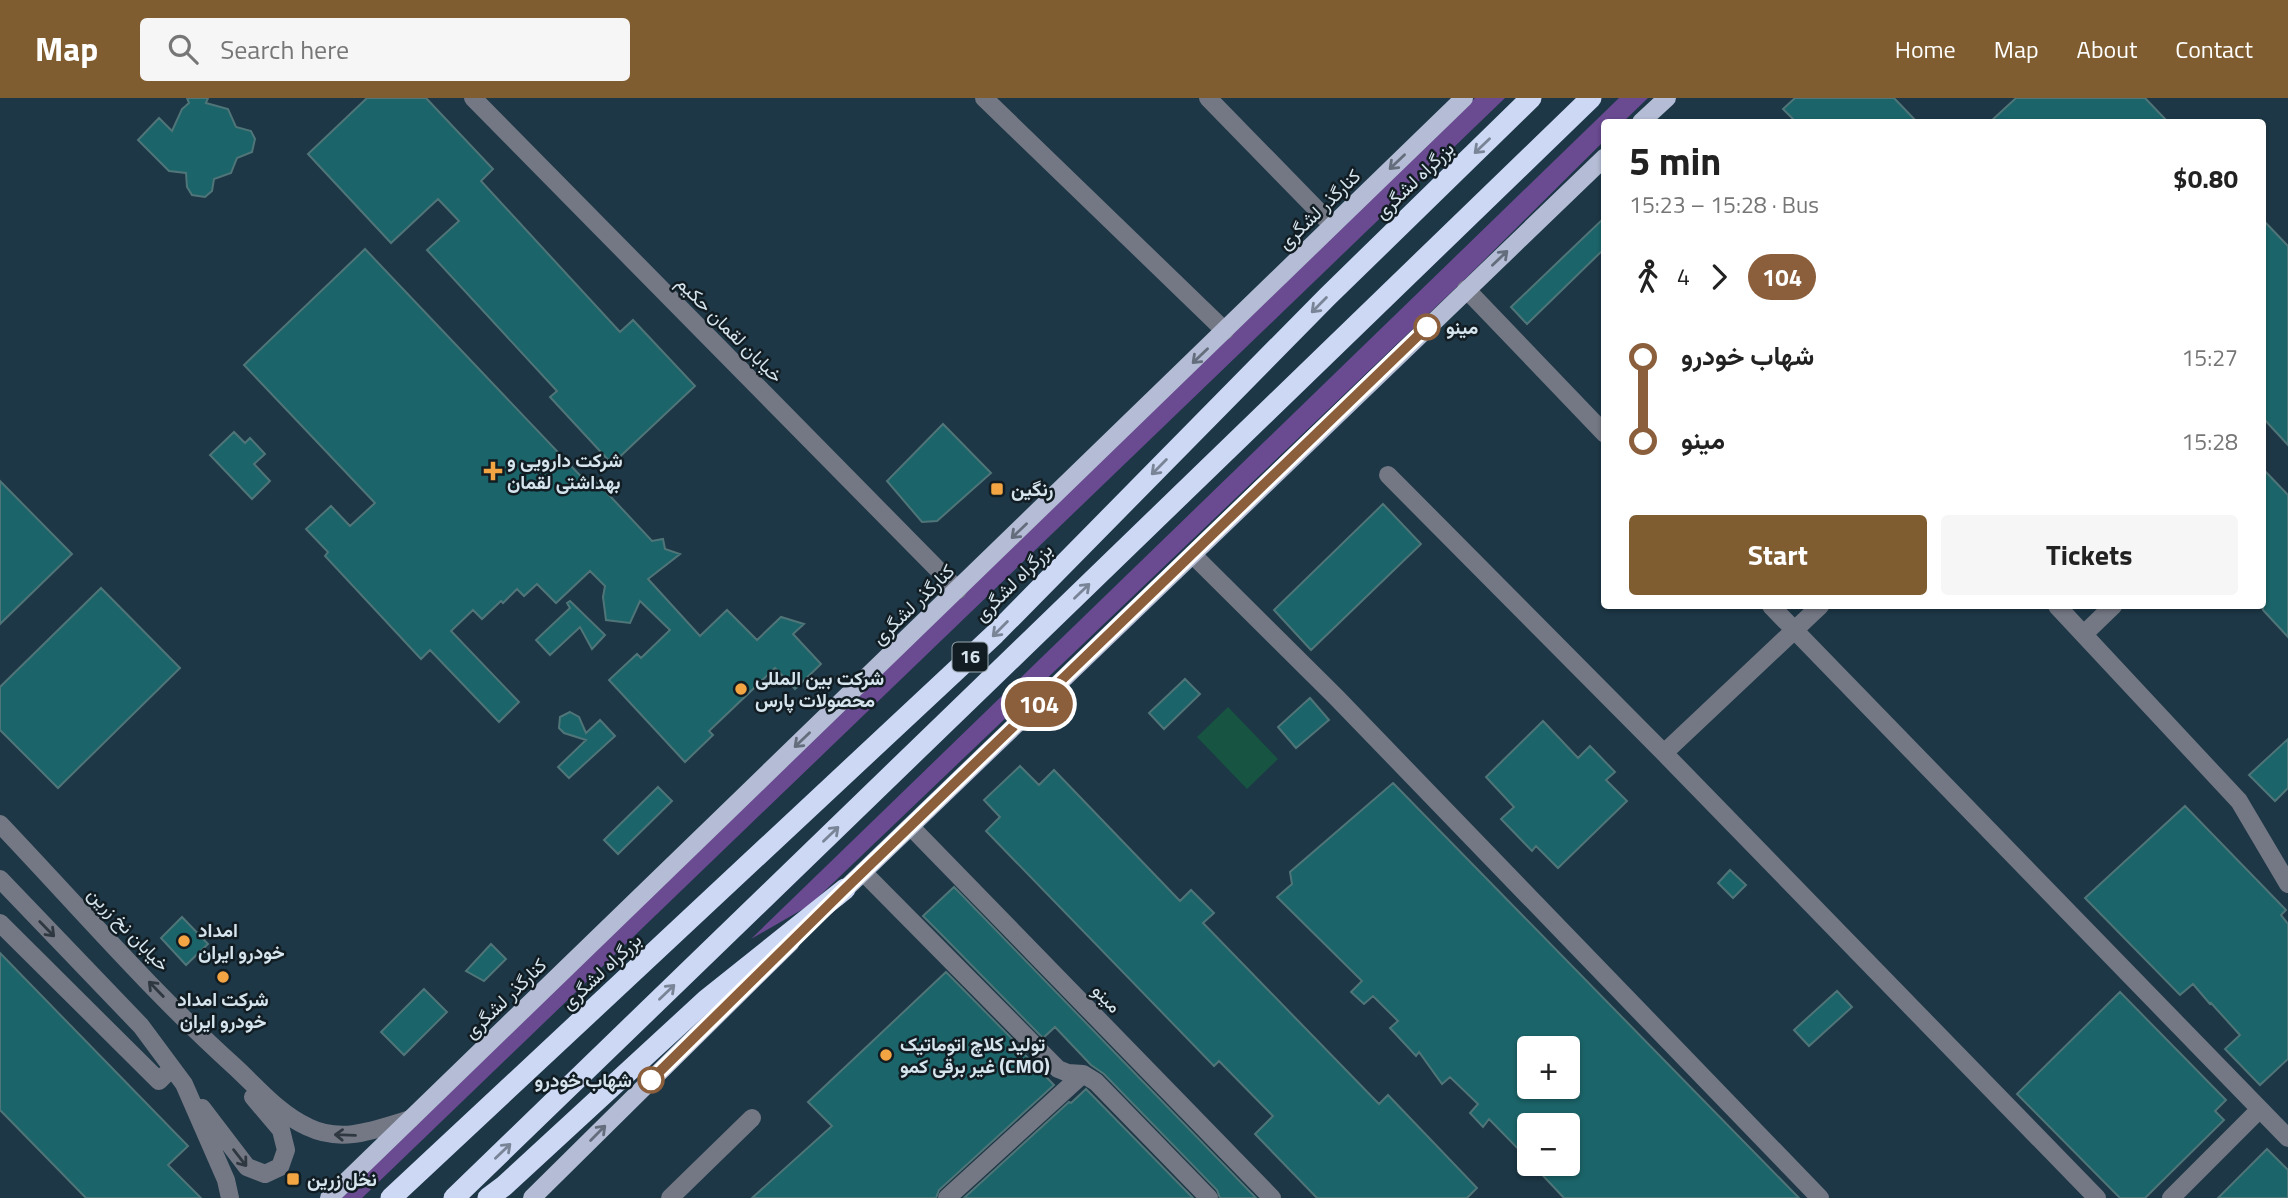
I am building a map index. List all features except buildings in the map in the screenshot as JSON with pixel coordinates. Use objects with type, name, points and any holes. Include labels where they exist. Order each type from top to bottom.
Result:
[{"type":"highway","name":"بزرگراه لشگری","points":[[391,1198],[995,634],[1327,297],[1531,98]]},
{"type":"highway","name":"16","points":[[454,1198],[1591,98]]},
{"type":"highway","points":[[488,1198],[706,1000],[845,889]]},
{"type":"main road","name":"کنارگذر لشگری","points":[[330,1198],[1464,98]]},
{"type":"main road","points":[[1644,119],[1667,98]]},
{"type":"main road","points":[[532,1198],[845,889],[1601,161]]},
{"type":"street","name":"خیابان لقمان حکیم","points":[[473,98],[958,590]]},
{"type":"street","points":[[984,98],[1225,331]]},
{"type":"street","points":[[1208,98],[1332,225]]},
{"type":"street","points":[[1466,289],[1601,430]]},
{"type":"street","points":[[1388,475],[1664,753],[2097,1198]]},
{"type":"street","points":[[1193,555],[1346,707],[1820,1198]]},
{"type":"street","points":[[1774,609],[2260,1109],[2284,1126]]},
{"type":"street","points":[[1664,753],[1817,609]]},
{"type":"street","points":[[2060,609],[2239,801],[2288,884]]},
{"type":"street","points":[[2084,634],[2110,609]]},
{"type":"street","name":"خیابان نخ زرین","points":[[0,824],[203,1038],[284,1112],[309,1128],[336,1135],[357,1135],[411,1119]]},
{"type":"street","name":"مینو","points":[[911,827],[1272,1198]]},
{"type":"street","points":[[863,872],[1058,1069],[1083,1074],[1096,1082],[1209,1198]]},
{"type":"street","points":[[0,879],[141,1026],[247,1167],[265,1174],[280,1167],[286,1150],[281,1130],[203,1038]]},
{"type":"street","points":[[0,923],[159,1081],[172,1068]]},
{"type":"street","points":[[947,1198],[1083,1074]]},
{"type":"street","points":[[184,1084],[226,1180],[230,1198]]},
{"type":"street","points":[[2171,1198],[2260,1109]]},
{"type":"street","points":[[670,1198],[752,1118]]},
{"type":"shaded area","points":[[1475,98],[1505,98],[362,1198],[336,1198]]},
{"type":"shaded area","points":[[1619,98],[1648,98],[1626,119],[1601,119],[1601,144],[1465,279],[810,905],[751,939]]},
{"type":"shaded area","points":[[1228,707],[1278,759],[1247,789],[1197,737]]},
{"type":"bus line","name":"104","points":[[651,1080],[1427,327]]},
{"type":"place","name":"مینو","points":[[1427,327]]},
{"type":"place","name":"شرکت دارویی و بهداشتی لقمان","points":[[493,471]]},
{"type":"place","name":"رنگین","points":[[997,489]]},
{"type":"place","name":"شرکت بین المللی محصولات پارس","points":[[741,689]]},
{"type":"place","name":"امداد خودرو ایران","points":[[184,941]]},
{"type":"place","name":"شرکت امداد خودرو ایران","points":[[223,977]]},
{"type":"place","name":"تولید کلاچ اتوماتیک غیر برقی کمو (CMO)","points":[[886,1055]]},
{"type":"place","name":"شهاب خودرو","points":[[651,1080]]},
{"type":"place","name":"نخل زرین","points":[[293,1179]]}]
